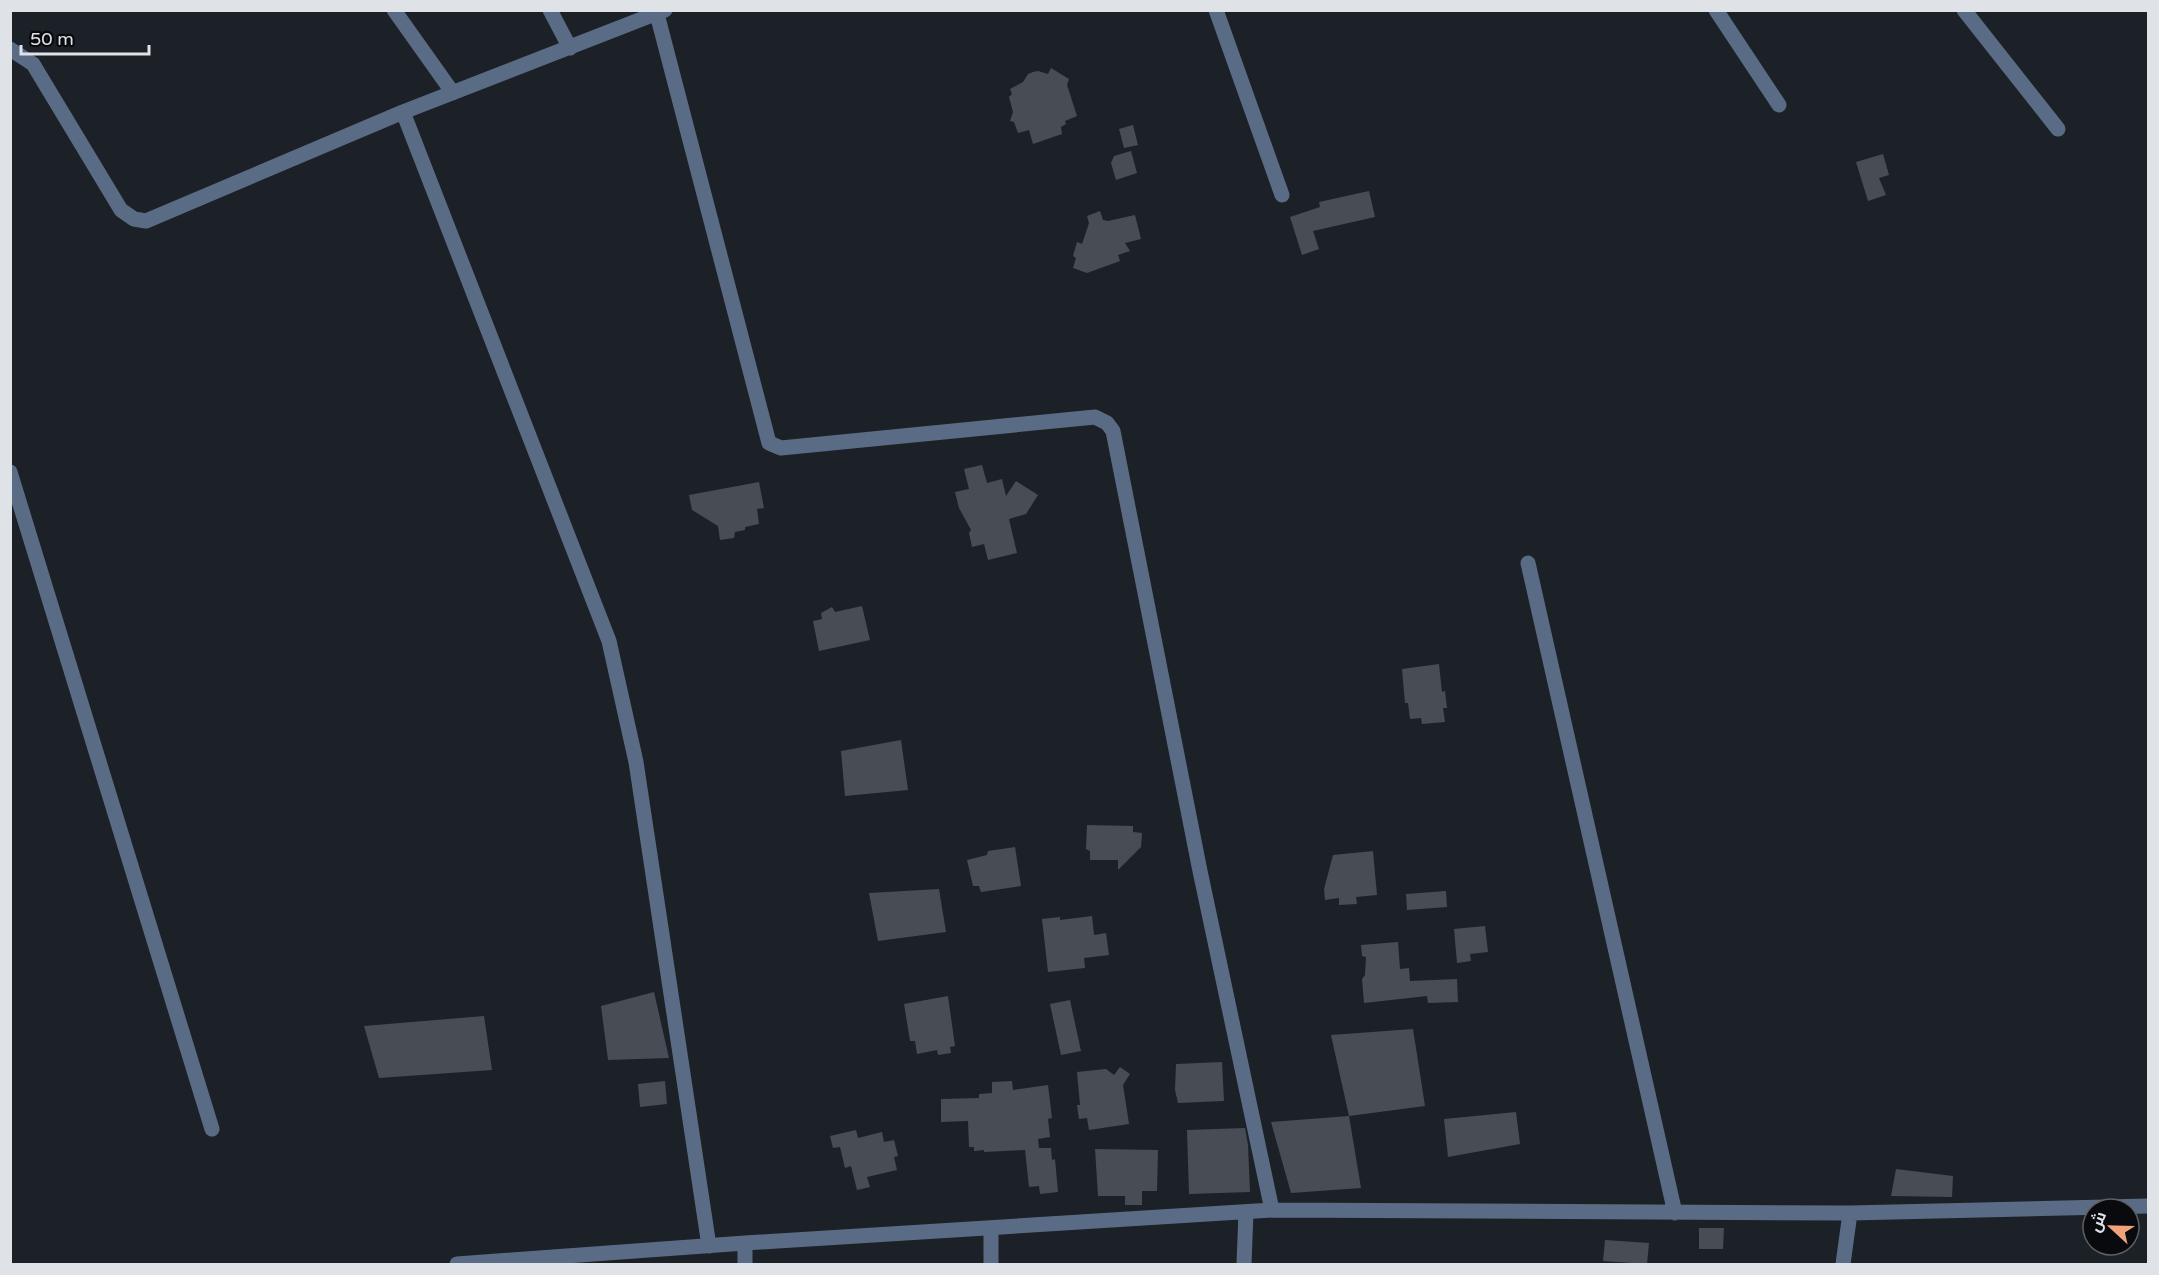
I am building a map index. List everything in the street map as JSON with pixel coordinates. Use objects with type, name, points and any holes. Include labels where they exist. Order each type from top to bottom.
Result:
[{"type":"street","points":[[394,10],[453,93]]},
{"type":"street","points":[[550,10],[570,48]]},
{"type":"street","points":[[1216,10],[1282,195]]},
{"type":"street","points":[[1716,10],[1779,105]]},
{"type":"street","points":[[1964,10],[2058,129]]},
{"type":"street","points":[[10,49],[33,64],[121,210],[134,219],[146,221],[403,112],[661,12],[769,443],[781,448],[1095,417],[1107,423],[1113,431],[1197,860],[1272,1210]]},
{"type":"street","points":[[403,112],[609,641],[636,762],[709,1246]]},
{"type":"street","points":[[10,472],[212,1129]]},
{"type":"street","points":[[1528,563],[1675,1213]]},
{"type":"street","points":[[457,1264],[745,1243],[1272,1210],[1850,1213],[2148,1206]]},
{"type":"street","points":[[1244,1264],[1246,1212]]},
{"type":"street","points":[[1842,1264],[1850,1213]]},
{"type":"street","points":[[991,1228],[991,1264]]},
{"type":"street","points":[[745,1243],[745,1264]]},
{"type":"building","points":[[1051,68],[1069,79],[1067,85],[1077,116],[1065,121],[1066,124],[1061,127],[1062,134],[1033,144],[1029,130],[1018,133],[1014,122],[1010,121],[1013,112],[1009,97],[1012,94],[1010,89],[1023,82],[1028,74],[1038,71],[1048,74]]},
{"type":"building","points":[[1133,125],[1138,145],[1124,148],[1119,129]]},
{"type":"building","points":[[1131,151],[1137,173],[1116,180],[1111,163],[1114,156]]},
{"type":"building","points":[[1883,154],[1889,175],[1879,178],[1886,195],[1868,201],[1856,162]]},
{"type":"building","points":[[1369,191],[1375,217],[1313,231],[1319,249],[1302,255],[1290,217],[1320,207],[1319,202]]},
{"type":"building","points":[[1100,211],[1103,220],[1108,221],[1135,215],[1141,239],[1125,243],[1130,251],[1118,255],[1120,261],[1087,273],[1073,268],[1076,258],[1073,256],[1077,242],[1082,244],[1089,223],[1087,216]]},
{"type":"building","points":[[982,465],[987,483],[1002,479],[1006,496],[1016,481],[1038,495],[1026,514],[1009,519],[1017,553],[988,560],[984,544],[972,547],[969,533],[971,530],[959,508],[955,492],[969,489],[964,469]]},
{"type":"building","points":[[759,482],[764,508],[757,509],[759,524],[735,532],[734,538],[720,540],[718,526],[692,510],[689,495]]},
{"type":"building","points":[[862,606],[870,640],[819,651],[813,621],[822,619],[821,613],[832,607],[835,612]]},
{"type":"building","points":[[1439,664],[1442,692],[1445,691],[1447,708],[1443,708],[1445,722],[1422,724],[1421,718],[1410,719],[1408,703],[1405,703],[1402,669]]},
{"type":"building","points":[[901,740],[908,790],[845,796],[841,751]]},
{"type":"building","points":[[1087,825],[1133,826],[1133,832],[1142,833],[1141,847],[1118,870],[1118,860],[1090,860],[1090,851],[1086,849]]},
{"type":"building","points":[[1015,847],[1021,886],[981,892],[979,886],[973,886],[967,860],[987,855],[988,851]]},
{"type":"building","points":[[1373,851],[1377,895],[1356,897],[1357,904],[1339,905],[1339,898],[1325,900],[1324,889],[1333,855]]},
{"type":"building","points":[[939,889],[946,932],[878,941],[869,893]]},
{"type":"building","points":[[1446,891],[1447,907],[1407,910],[1406,894]]},
{"type":"building","points":[[1092,916],[1094,935],[1106,933],[1109,955],[1084,958],[1085,968],[1048,972],[1042,919],[1060,917],[1060,920]]},
{"type":"building","points":[[1485,926],[1488,952],[1470,954],[1471,961],[1457,963],[1454,929]]},
{"type":"building","points":[[1398,942],[1400,969],[1409,968],[1410,981],[1457,979],[1458,1002],[1428,1003],[1427,996],[1364,1003],[1362,979],[1365,975],[1366,957],[1362,956],[1361,945]]},
{"type":"building","points":[[654,992],[669,1058],[608,1060],[601,1006]]},
{"type":"building","points":[[948,996],[955,1046],[950,1047],[951,1053],[938,1055],[937,1050],[917,1054],[915,1041],[910,1041],[904,1004]]},
{"type":"building","points":[[1070,1000],[1081,1051],[1061,1055],[1050,1004]]},
{"type":"building","points":[[484,1016],[492,1070],[379,1078],[364,1026]]},
{"type":"building","points":[[1413,1029],[1425,1106],[1349,1116],[1331,1035]]},
{"type":"building","points":[[1222,1062],[1224,1101],[1178,1103],[1175,1090],[1176,1064]]},
{"type":"building","points":[[1120,1067],[1130,1074],[1123,1085],[1129,1124],[1089,1130],[1087,1118],[1079,1119],[1077,1072],[1106,1069],[1114,1075]]},
{"type":"building","points":[[665,1081],[667,1104],[640,1107],[638,1084]]},
{"type":"building","points":[[1012,1081],[1013,1090],[1048,1085],[1052,1118],[1048,1119],[1050,1137],[1038,1139],[1039,1148],[1051,1148],[1052,1160],[1055,1159],[1058,1192],[1040,1194],[1039,1186],[1029,1187],[1025,1150],[974,1151],[974,1147],[969,1147],[968,1121],[941,1122],[941,1099],[979,1098],[979,1094],[992,1093],[992,1082]]},
{"type":"building","points":[[1516,1112],[1520,1144],[1448,1157],[1444,1119]]},
{"type":"building","points":[[1349,1116],[1361,1188],[1291,1193],[1271,1122]]},
{"type":"building","points":[[1245,1128],[1250,1192],[1189,1194],[1187,1130]]},
{"type":"building","points":[[856,1130],[858,1138],[882,1132],[884,1142],[894,1140],[898,1156],[894,1157],[897,1170],[867,1177],[870,1187],[857,1190],[851,1166],[845,1168],[840,1147],[833,1148],[830,1136]]},
{"type":"building","points":[[1095,1149],[1158,1150],[1157,1191],[1142,1191],[1142,1205],[1125,1205],[1125,1196],[1098,1196]]},
{"type":"building","points":[[1896,1169],[1953,1176],[1952,1197],[1891,1196]]},
{"type":"building","points":[[1699,1228],[1724,1228],[1723,1249],[1699,1249]]},
{"type":"building","points":[[1605,1240],[1649,1243],[1647,1264],[1603,1261]]}]
